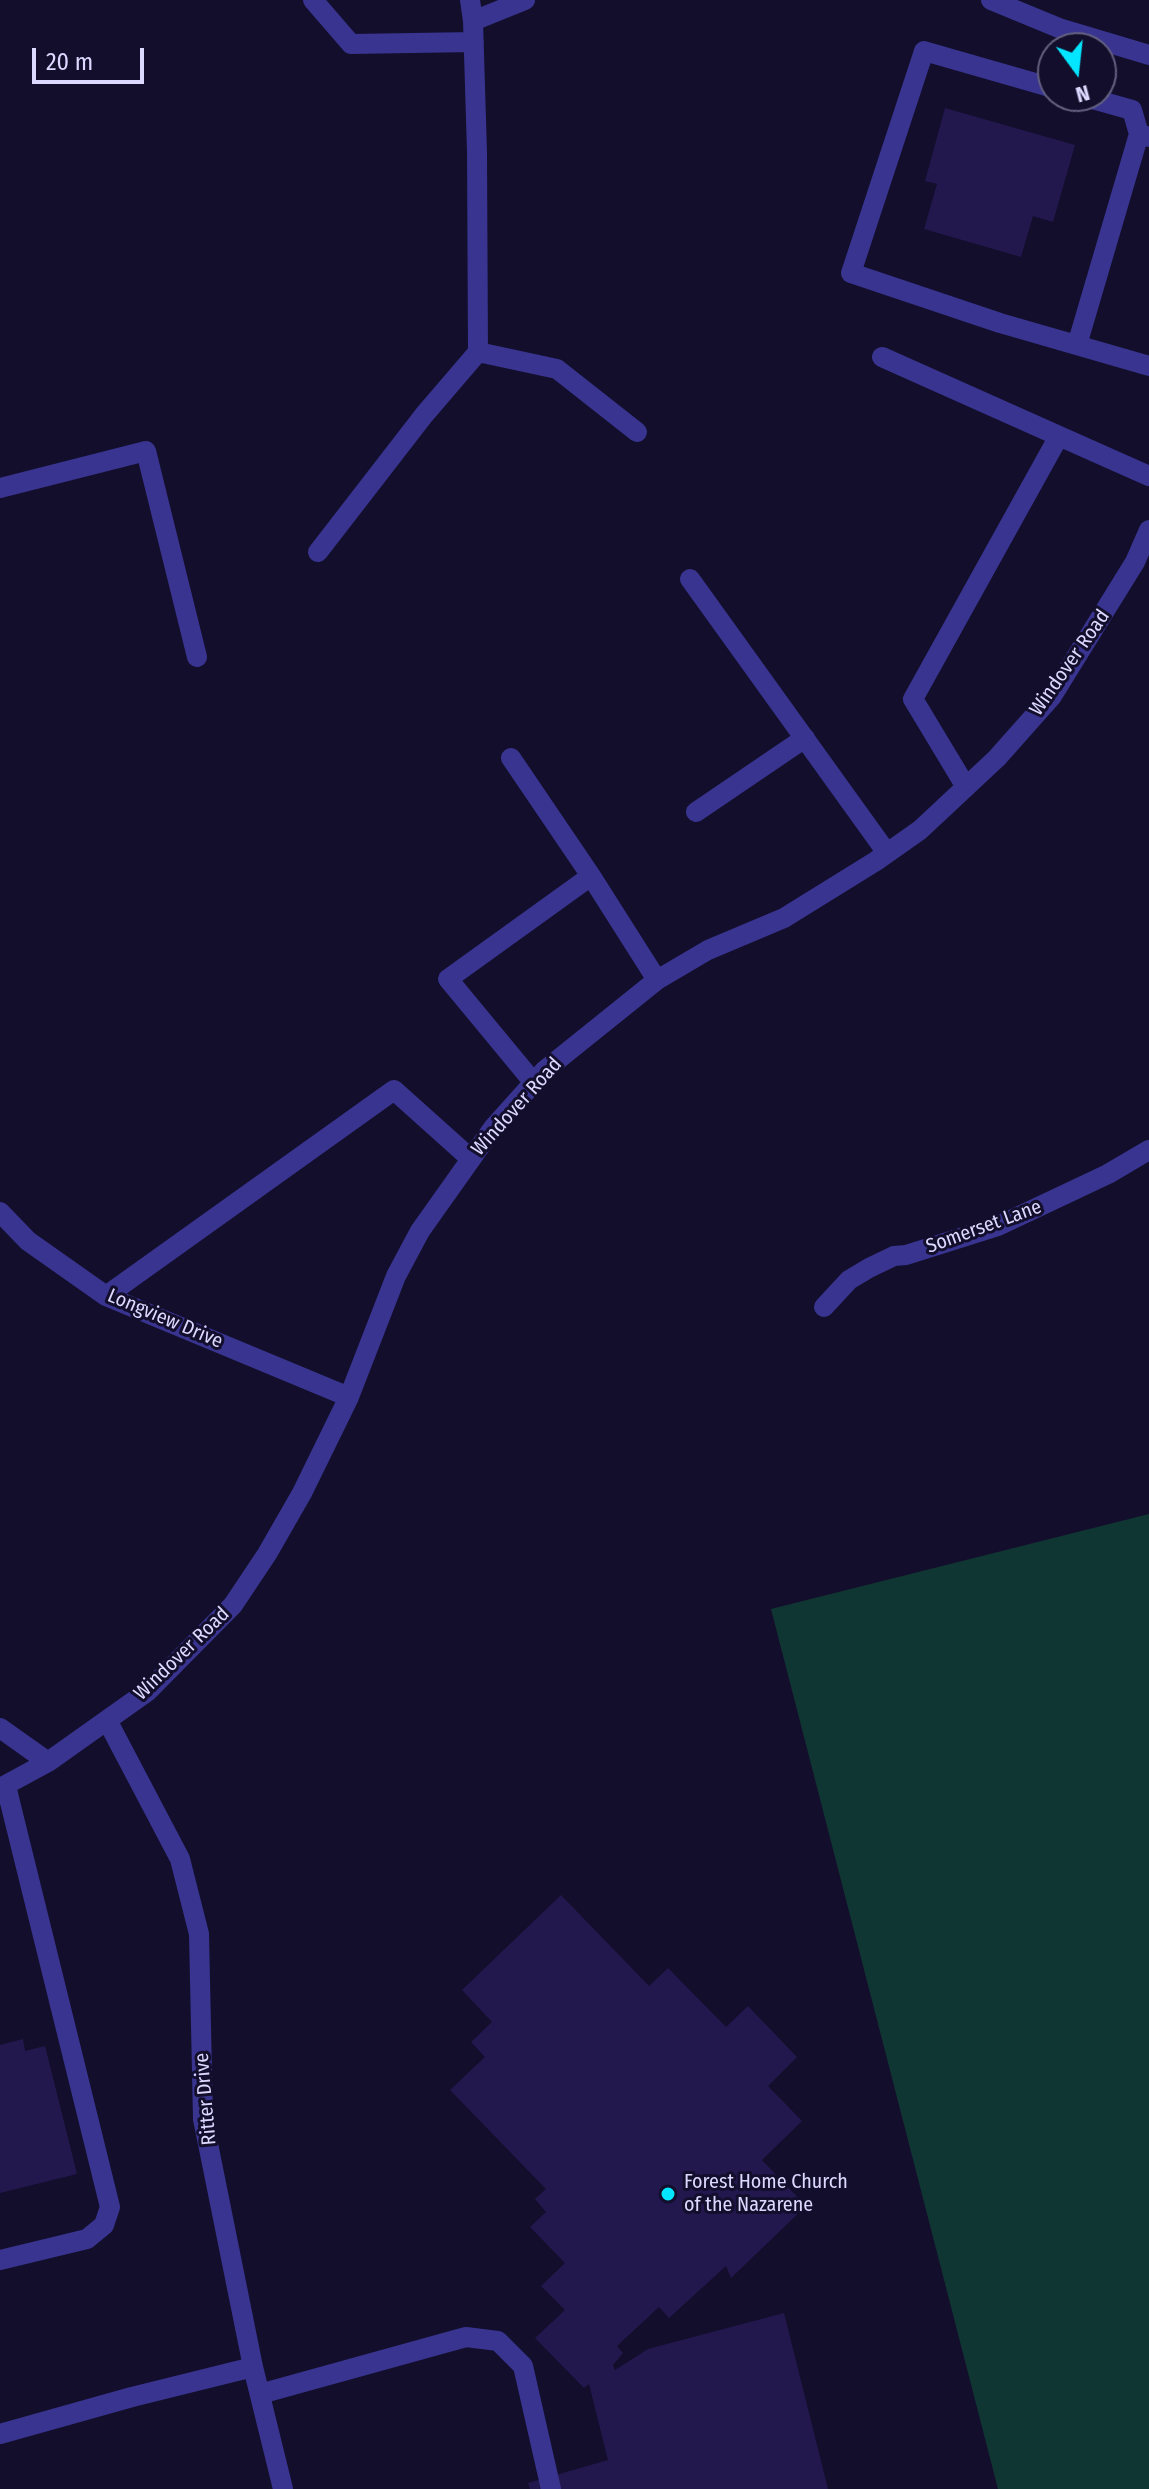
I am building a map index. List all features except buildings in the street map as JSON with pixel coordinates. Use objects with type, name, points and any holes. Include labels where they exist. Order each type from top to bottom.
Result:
[{"type":"street","points":[[313,0],[351,44],[473,31],[525,0]]},
{"type":"street","points":[[318,552],[424,415],[478,352],[477,152],[470,0]]},
{"type":"street","points":[[991,0],[1059,28],[1149,55]]},
{"type":"street","points":[[1037,83],[924,51],[851,273],[1000,323],[1149,366]]},
{"type":"street","points":[[1077,345],[1144,136],[1132,110],[1117,106]]},
{"type":"street","points":[[478,352],[557,369],[637,432]]},
{"type":"street","points":[[882,357],[1149,476]]},
{"type":"street","points":[[966,787],[913,699],[1059,436]]},
{"type":"street","points":[[0,488],[146,451],[197,657]]},
{"type":"street","name":"Windover Road","points":[[3,1787],[48,1762],[148,1691],[233,1605],[302,1493],[349,1397],[396,1276],[420,1231],[493,1128],[545,1070],[657,980],[708,950],[784,918],[920,830],[997,758],[1052,696],[1135,562],[1149,530]]},
{"type":"street","points":[[690,579],[887,853]]},
{"type":"street","points":[[696,812],[805,738]]},
{"type":"street","points":[[511,758],[657,980]]},
{"type":"street","points":[[534,1083],[448,979],[591,876]]},
{"type":"street","points":[[106,1296],[394,1090],[471,1159]]},
{"type":"street","name":"Somerset Lane","points":[[824,1307],[849,1280],[869,1268],[894,1256],[998,1226],[1108,1174],[1149,1150]]},
{"type":"street","name":"Longview Drive","points":[[0,1212],[28,1241],[106,1296],[349,1397]]},
{"type":"street","name":"Ritter Drive","points":[[108,1722],[180,1859],[199,1934],[203,2119],[253,2367],[283,2489]]},
{"type":"street","points":[[0,1728],[48,1762]]},
{"type":"street","points":[[0,2260],[87,2239],[104,2225],[110,2207],[3,1787]]},
{"type":"street","points":[[260,2394],[466,2337],[498,2341],[523,2366],[551,2489]]},
{"type":"street","points":[[0,2434],[253,2367]]},
{"type":"green space","points":[[1149,1514],[1149,2489],[998,2489],[771,1609]]},
{"type":"place","name":"Forest Home Church of the Nazarene","points":[[668,2194]]}]
